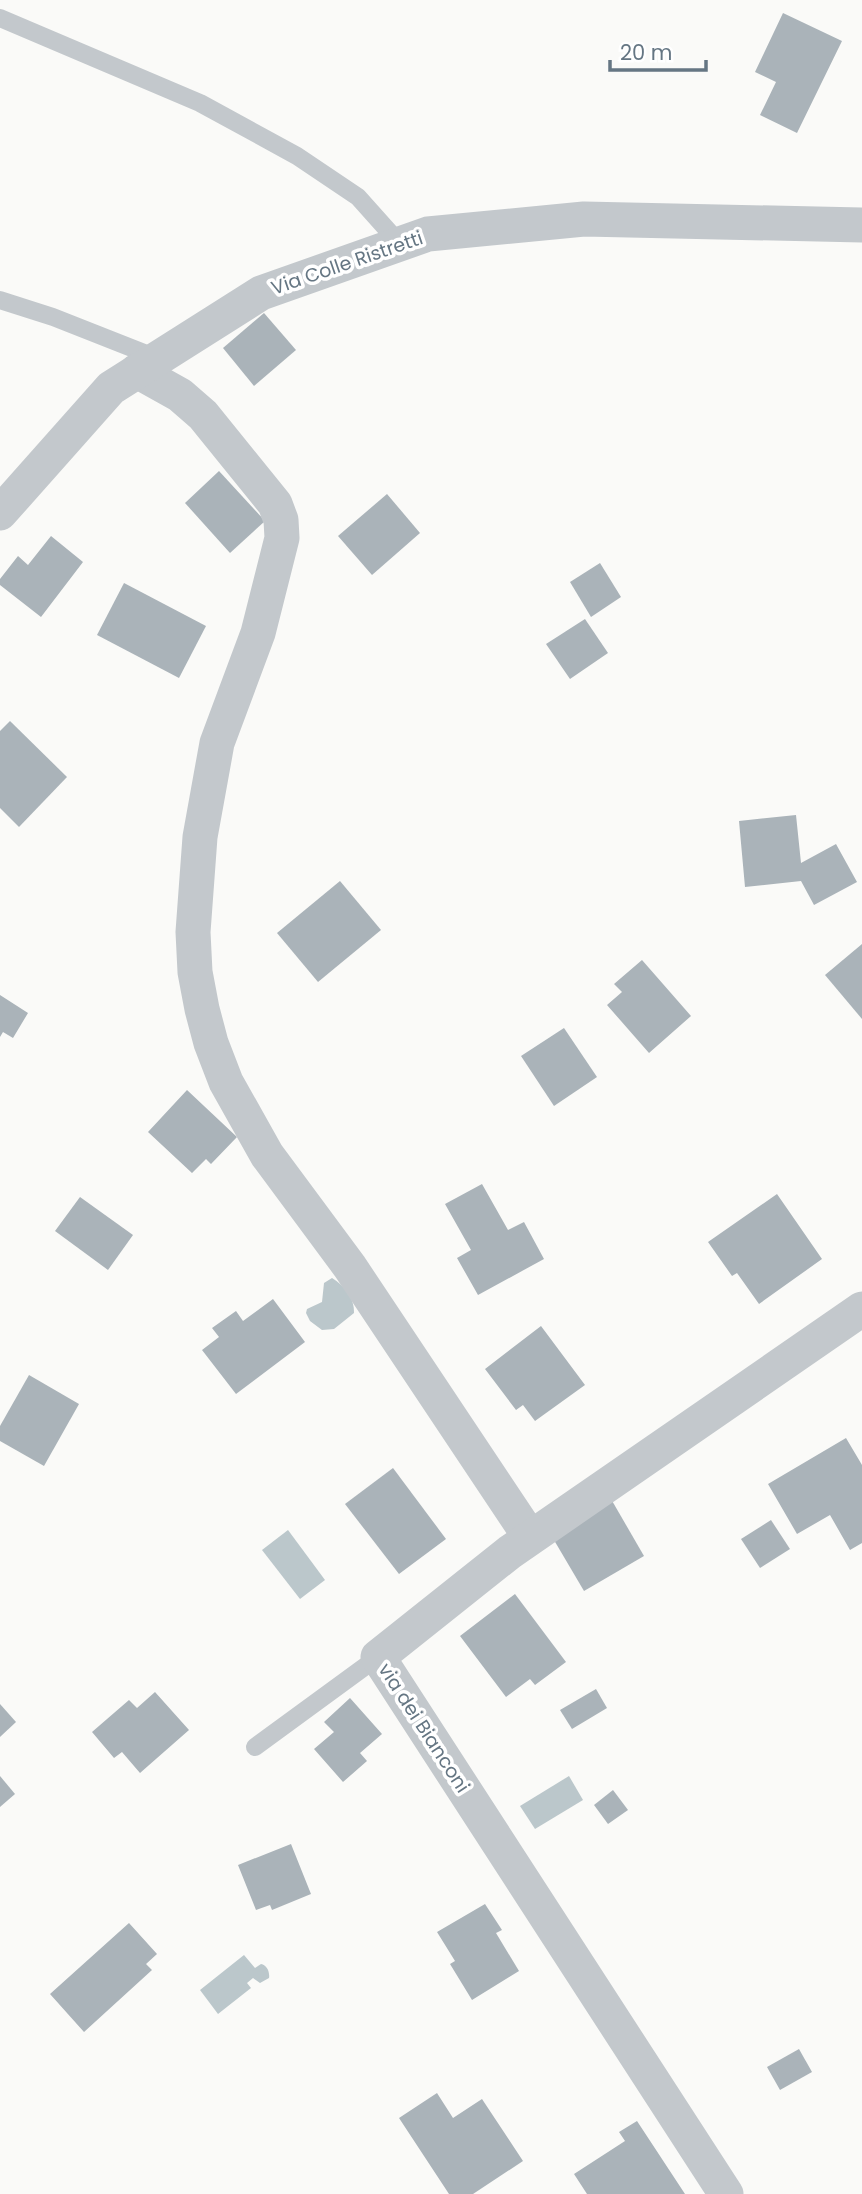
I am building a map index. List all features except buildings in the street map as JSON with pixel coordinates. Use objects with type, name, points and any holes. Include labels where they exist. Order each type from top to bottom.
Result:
[{"type":"street","name":"Via Colle Ristretti","points":[[0,513],[111,388],[261,293],[428,234],[584,219],[862,225]]},
{"type":"street","points":[[147,365],[203,415],[275,504],[281,520],[282,538],[258,633],[218,743],[200,837],[193,932],[195,972],[211,1044],[226,1082],[267,1155],[350,1267],[530,1537]]},
{"type":"street","name":"via dei Bianconi","points":[[726,2194],[379,1657],[530,1537],[862,1309]]},
{"type":"lane","points":[[0,18],[200,103],[297,156],[358,197],[400,244]]},
{"type":"lane","points":[[0,300],[53,317],[147,365]]},
{"type":"lane","points":[[255,1747],[379,1657]]},
{"type":"shaded area","points":[[332,1278],[348,1293],[354,1313],[334,1329],[322,1330],[310,1321],[306,1313],[307,1309],[322,1302],[324,1283]]},
{"type":"shaded area","points":[[288,1530],[325,1580],[300,1599],[262,1550]]},
{"type":"shaded area","points":[[569,1776],[583,1800],[535,1829],[520,1806]]},
{"type":"shaded area","points":[[244,1955],[255,1968],[261,1964],[265,1966],[269,1978],[260,1983],[253,1978],[247,1983],[251,1988],[218,2014],[200,1990]]}]
